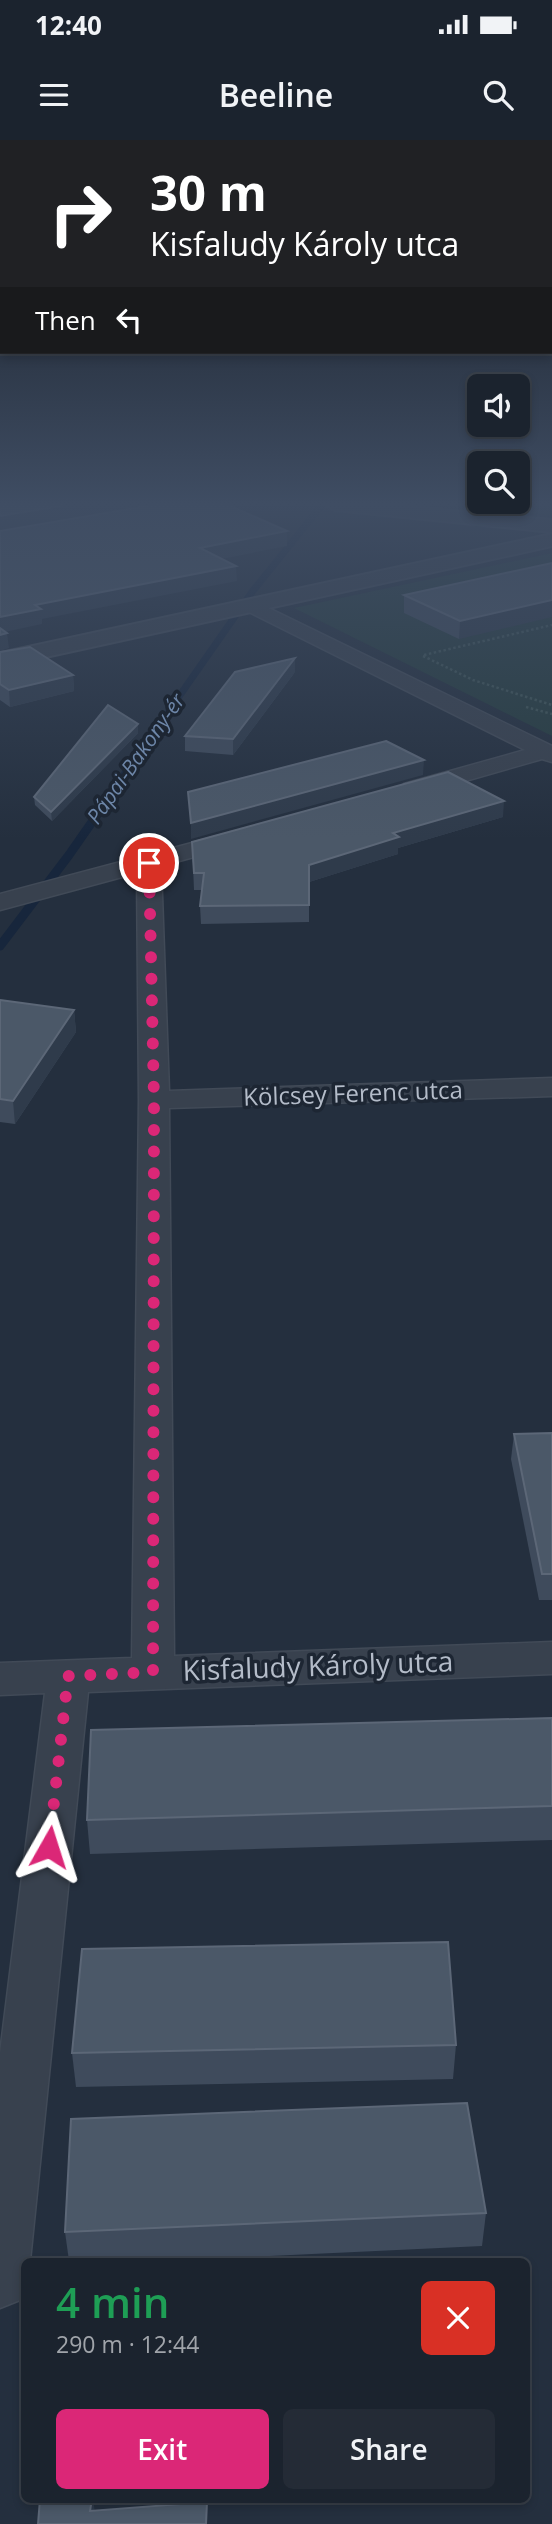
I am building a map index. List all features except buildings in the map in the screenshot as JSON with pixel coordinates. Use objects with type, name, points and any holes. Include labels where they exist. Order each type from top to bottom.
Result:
[{"type":"street","points":[[0,660],[205,616]]},
{"type":"street","points":[[272,616],[549,753]]},
{"type":"street","points":[[387,796],[549,753]]},
{"type":"street","points":[[1,902],[255,833]]},
{"type":"street","points":[[149,863],[154,1100],[153,1672]]},
{"type":"street","points":[[70,883],[97,886],[151,902]]},
{"type":"street","name":"Kölcsey Ferenc utca","points":[[154,1100],[552,1087]]},
{"type":"street","name":"Kisfaludy Károly utca","points":[[0,1679],[552,1658]]},
{"type":"street","points":[[0,2280],[68,1676]]},
{"type":"path","points":[[552,625],[423,656],[473,680],[552,705]]},
{"type":"green space","points":[[311,616],[552,616],[552,736]]},
{"type":"waterway","name":"Pápai-Bakony-ér","points":[[157,728],[235,616]]},
{"type":"waterway","name":"Pápai-Bakony-ér","points":[[0,946],[69,855],[159,726]]},
{"type":"route","points":[[49,1847],[68,1676],[153,1672],[154,1100],[149,863]]}]
